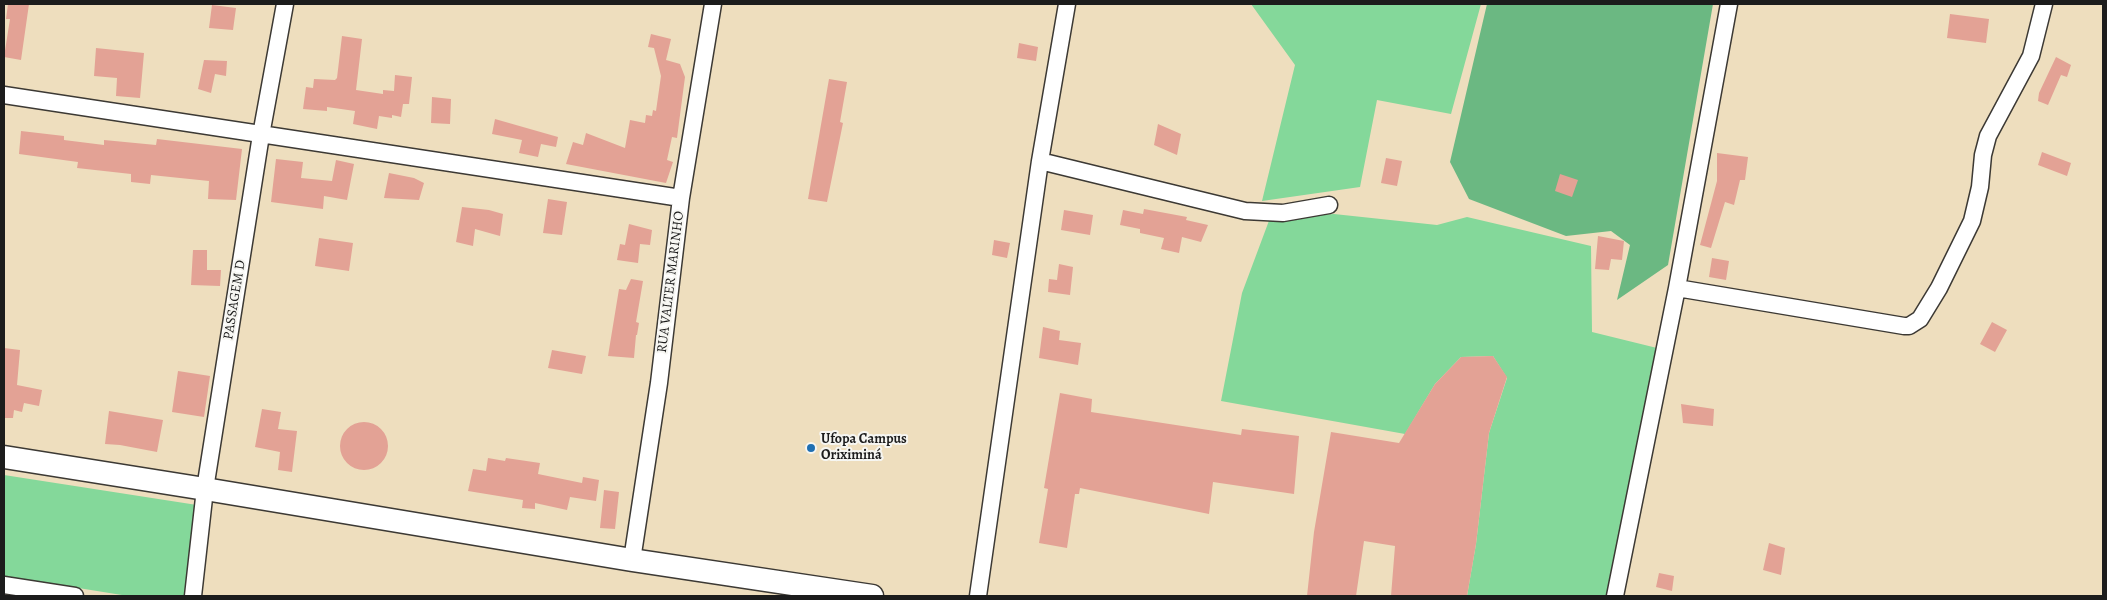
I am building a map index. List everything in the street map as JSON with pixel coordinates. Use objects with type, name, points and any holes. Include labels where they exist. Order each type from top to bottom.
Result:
[{"type":"main road","points":[[4,457],[632,560],[861,595]]},
{"type":"street","name":"PASSAGEM D","points":[[193,596],[205,489],[285,4]]},
{"type":"street","name":"RUA VALTER MARINHO","points":[[632,560],[659,383],[680,198],[713,4]]},
{"type":"street","points":[[978,596],[1040,161],[1067,4]]},
{"type":"street","points":[[1615,596],[1677,288],[1729,4]]},
{"type":"street","points":[[1677,288],[1904,326],[1909,326],[1920,319],[1939,288],[1972,221],[1980,187],[1983,155],[1988,136],[2031,56],[2044,4]]},
{"type":"street","points":[[4,95],[127,112],[262,135],[680,198]]},
{"type":"street","points":[[1040,161],[1245,211],[1283,213],[1329,205]]},
{"type":"street","points":[[4,585],[75,596]]},
{"type":"green space","points":[[1251,4],[1481,4],[1451,114],[1377,100],[1360,187],[1262,201],[1295,65]]},
{"type":"green space","points":[[1487,4],[1713,4],[1668,265],[1617,300],[1630,245],[1611,231],[1566,236],[1469,199],[1450,162]]},
{"type":"green space","points":[[1334,214],[1437,225],[1467,217],[1591,246],[1592,332],[1657,348],[1608,596],[1467,596],[1476,544],[1489,433],[1507,378],[1493,356],[1461,357],[1435,384],[1405,434],[1221,401],[1242,293],[1270,218]]},
{"type":"green space","points":[[4,475],[197,505],[184,596],[128,596],[4,576]]},
{"type":"building","points":[[8,4],[29,4],[21,60],[4,57],[10,19],[6,19]]},
{"type":"building","points":[[212,5],[236,8],[233,30],[209,28]]},
{"type":"building","points":[[1950,14],[1989,19],[1986,43],[1947,38]]},
{"type":"building","points":[[651,34],[671,39],[666,60],[680,64],[685,77],[677,138],[672,137],[667,160],[673,162],[666,183],[566,164],[573,142],[583,145],[586,133],[625,148],[630,120],[645,123],[646,115],[652,116],[653,110],[656,111],[661,76],[654,48],[648,47]]},
{"type":"building","points":[[342,36],[362,39],[356,90],[383,94],[383,90],[394,91],[395,75],[412,77],[409,104],[403,104],[401,117],[392,115],[392,118],[379,116],[377,129],[353,124],[355,111],[327,107],[327,111],[303,109],[306,87],[313,88],[314,79],[335,80],[337,78]]},
{"type":"building","points":[[1019,43],[1038,47],[1036,61],[1017,58]]},
{"type":"building","points":[[96,48],[144,53],[140,98],[116,96],[117,78],[94,76]]},
{"type":"building","points":[[2056,57],[2071,65],[2067,77],[2061,75],[2048,105],[2038,101],[2039,93]]},
{"type":"building","points":[[204,60],[227,61],[226,76],[215,74],[211,93],[198,89]]},
{"type":"building","points":[[829,79],[847,82],[840,122],[843,123],[827,202],[808,199]]},
{"type":"building","points":[[432,97],[451,99],[450,124],[431,123]]},
{"type":"building","points":[[495,119],[558,137],[556,147],[541,144],[538,157],[519,153],[522,140],[492,134]]},
{"type":"building","points":[[1158,124],[1181,134],[1177,155],[1154,145]]},
{"type":"building","points":[[21,131],[64,136],[64,140],[104,145],[104,140],[156,145],[157,139],[242,149],[236,200],[208,199],[209,181],[151,175],[150,184],[131,182],[131,174],[77,168],[78,162],[19,154]]},
{"type":"building","points":[[2042,152],[2071,163],[2067,176],[2038,165]]},
{"type":"building","points":[[1717,153],[1748,157],[1745,180],[1740,180],[1734,205],[1725,202],[1711,248],[1700,245],[1717,181]]},
{"type":"building","points":[[1386,158],[1402,161],[1397,186],[1381,183]]},
{"type":"building","points":[[276,159],[303,162],[301,178],[332,181],[336,160],[354,164],[347,200],[324,196],[323,209],[271,202]]},
{"type":"building","points":[[389,173],[414,178],[424,183],[419,200],[384,198]]},
{"type":"building","points":[[1560,174],[1578,180],[1572,197],[1555,191]]},
{"type":"building","points":[[548,199],[567,202],[562,235],[543,233]]},
{"type":"building","points":[[462,207],[489,210],[503,214],[500,236],[475,229],[473,246],[456,242]]},
{"type":"building","points":[[1144,209],[1187,217],[1186,220],[1208,225],[1201,242],[1182,237],[1179,253],[1161,249],[1164,238],[1140,233],[1140,229],[1120,225],[1123,210],[1143,214]]},
{"type":"building","points":[[1064,210],[1093,215],[1090,235],[1061,230]]},
{"type":"building","points":[[629,224],[652,230],[650,245],[640,244],[638,263],[617,260],[620,244],[625,245]]},
{"type":"building","points":[[1598,236],[1624,241],[1622,260],[1611,259],[1609,270],[1595,269]]},
{"type":"building","points":[[319,238],[353,243],[349,271],[315,266]]},
{"type":"building","points":[[994,240],[1010,243],[1007,258],[992,255]]},
{"type":"building","points":[[193,250],[207,250],[207,270],[221,270],[220,286],[191,285]]},
{"type":"building","points":[[1712,258],[1729,261],[1726,280],[1709,277]]},
{"type":"building","points":[[1059,264],[1073,267],[1070,295],[1048,292],[1049,279],[1057,280]]},
{"type":"building","points":[[631,279],[643,281],[636,322],[639,323],[634,358],[608,356],[619,289],[626,290]]},
{"type":"building","points":[[1992,322],[2007,330],[1995,352],[1980,344]]},
{"type":"building","points":[[1043,327],[1060,331],[1059,340],[1081,343],[1078,365],[1039,358]]},
{"type":"building","points":[[4,348],[20,350],[17,385],[42,390],[39,406],[24,403],[22,412],[14,410],[13,418],[4,418]]},
{"type":"building","points":[[552,350],[586,356],[582,374],[548,368]]},
{"type":"building","points":[[1493,356],[1507,377],[1489,433],[1476,544],[1467,596],[1391,596],[1395,546],[1364,541],[1356,596],[1307,596],[1314,532],[1331,432],[1399,443],[1435,384],[1461,357]]},
{"type":"building","points":[[178,371],[210,376],[204,417],[172,412]]},
{"type":"building","points":[[1060,393],[1092,399],[1091,412],[1241,435],[1242,429],[1299,436],[1294,494],[1213,482],[1209,514],[1080,488],[1079,494],[1075,494],[1067,548],[1039,543],[1048,489],[1044,488]]},
{"type":"building","points":[[1681,404],[1714,409],[1713,426],[1683,423]]},
{"type":"building","points":[[262,409],[281,412],[278,429],[297,431],[292,472],[278,470],[280,452],[255,447]]},
{"type":"building","points":[[109,411],[163,420],[157,452],[105,444]]},
{"type":"building","points":[[364,422],[373,424],[381,429],[386,437],[388,446],[386,455],[381,463],[373,468],[364,470],[355,468],[347,463],[342,455],[340,446],[342,437],[347,429],[355,424]]},
{"type":"building","points":[[488,458],[505,461],[506,458],[540,463],[538,474],[582,483],[583,477],[599,480],[596,501],[570,497],[567,510],[535,503],[535,509],[522,508],[523,500],[468,491],[473,469],[486,471]]},
{"type":"building","points":[[604,490],[619,492],[615,529],[600,528]]},
{"type":"building","points":[[1769,543],[1785,548],[1781,575],[1763,570]]},
{"type":"building","points":[[1659,573],[1674,576],[1672,591],[1656,587]]},
{"type":"place","name":"Ufopa Campus Oriximiná","points":[[811,448]]}]
